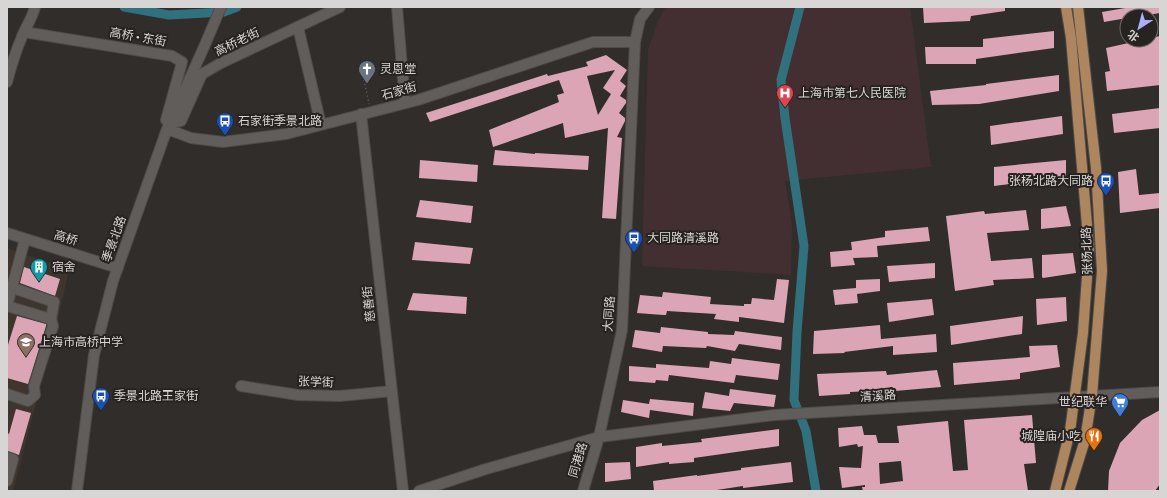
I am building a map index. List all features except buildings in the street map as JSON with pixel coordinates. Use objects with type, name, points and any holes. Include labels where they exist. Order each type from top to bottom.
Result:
[{"type":"main road","name":"张杨北路","points":[[1056,491],[1070,431],[1083,333],[1089,249],[1071,38],[1066,7]]},
{"type":"main road","name":"张杨北路","points":[[1069,491],[1085,440],[1092,395],[1102,271],[1096,168],[1078,7]]},
{"type":"street","name":"季景北路","points":[[77,491],[94,355],[113,281],[169,126],[221,7]]},
{"type":"street","name":"高桥老街","points":[[169,126],[181,121],[202,74],[221,63],[340,7]]},
{"type":"street","points":[[397,7],[405,103]]},
{"type":"street","name":"大同路","points":[[599,437],[622,330],[635,42],[640,19],[649,7]]},
{"type":"street","points":[[7,82],[11,51],[24,32],[34,12]]},
{"type":"street","points":[[298,27],[321,125]]},
{"type":"street","name":"高桥 • 东街","points":[[24,32],[172,56],[182,62],[166,120],[169,126]]},
{"type":"street","name":"石家街","points":[[169,126],[191,138],[223,142],[286,134],[405,103],[593,42],[635,42]]},
{"type":"street","name":"慈善街","points":[[366,113],[402,491]]},
{"type":"street","name":"高桥","points":[[7,233],[118,268]]},
{"type":"street","points":[[25,239],[9,287],[7,306],[51,318]]},
{"type":"street","points":[[7,394],[28,401],[35,395],[34,386],[53,326],[51,318],[54,302],[9,287]]},
{"type":"street","name":"张学街","points":[[241,386],[298,395],[340,396],[392,391]]},
{"type":"street","name":"清溪路","points":[[599,437],[774,415],[1160,392]]},
{"type":"street","points":[[419,491],[486,469],[599,437]]},
{"type":"street","name":"同港路","points":[[583,491],[599,437]]},
{"type":"street","points":[[7,457],[12,458],[7,481]]},
{"type":"path","points":[[364,80],[366,113]]},
{"type":"shaded area","name":"上海市第七人民医院","points":[[666,7],[910,7],[931,167],[785,181],[792,224],[791,275],[642,266],[648,50],[658,21]]},
{"type":"shaded area","name":"上海市高桥中学","points":[[7,248],[69,270],[56,327],[36,387],[36,403],[13,491],[7,491]]},
{"type":"waterway","points":[[124,7],[169,15],[224,12],[237,7]]},
{"type":"waterway","points":[[800,7],[781,80],[785,118],[804,246],[797,332],[794,400],[806,431],[816,491]]},
{"type":"place","name":"灵恩堂","points":[[367,84]]},
{"type":"place","name":"上海市第七人民医院","points":[[785,108]]},
{"type":"place","name":"石家街季景北路","points":[[225,136]]},
{"type":"place","name":"张杨北路大同路","points":[[1106,196]]},
{"type":"place","name":"大同路清溪路","points":[[634,253]]},
{"type":"place","name":"宿舍","points":[[39,282]]},
{"type":"place","name":"上海市高桥中学","points":[[26,357]]},
{"type":"place","name":"季景北路王家街","points":[[101,411]]},
{"type":"place","name":"世纪联华","points":[[1120,417]]},
{"type":"place","name":"城隍庙小吃","points":[[1094,451]]}]
